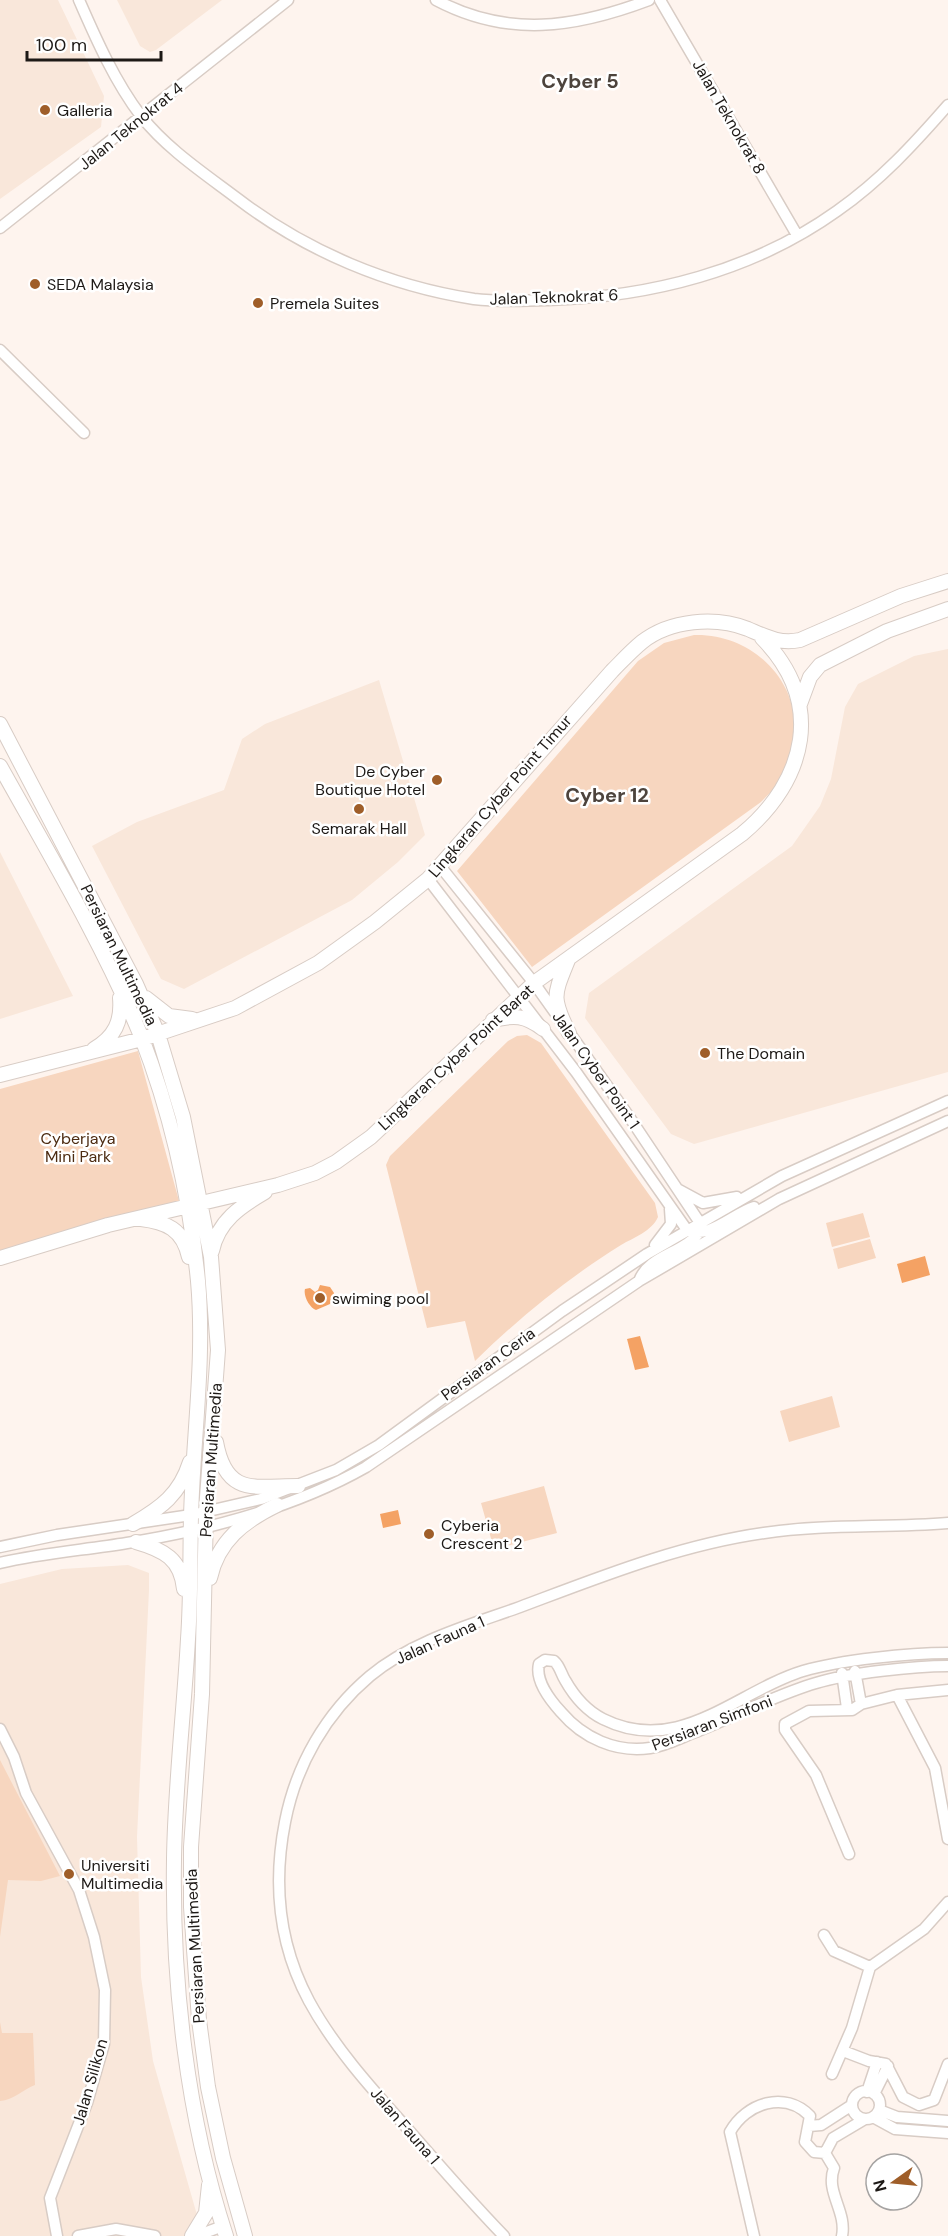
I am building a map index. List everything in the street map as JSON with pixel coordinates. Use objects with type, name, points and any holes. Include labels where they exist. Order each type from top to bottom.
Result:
[{"type":"main road","name":"Lingkaran Cyber Point Timur","points":[[0,1075],[142,1040],[235,1008],[318,963],[369,927],[428,879],[584,701],[643,641],[660,632],[690,622],[720,622],[784,643],[800,640],[901,596],[948,581]]},
{"type":"main road","points":[[799,708],[810,677],[820,665],[886,631],[948,609]]},
{"type":"main road","points":[[760,636],[775,651],[791,676],[799,708]]},
{"type":"main road","name":"Lingkaran Cyber Point Barat","points":[[0,1257],[134,1218],[278,1185],[315,1173],[336,1162],[371,1137],[519,995],[759,821],[782,792],[799,755],[801,740],[799,708]]},
{"type":"main road","name":"Persiaran Multimedia","points":[[1,729],[136,984],[158,1034],[183,1117],[211,1257],[218,1350],[206,1511],[203,1625],[191,1847],[191,1907],[194,1972],[208,2087],[223,2158],[245,2236]]},
{"type":"main road","name":"Persiaran Multimedia","points":[[0,766],[118,986],[142,1040],[164,1108],[187,1205],[199,1289],[201,1369],[191,1515],[188,1641],[175,1821],[174,1896],[187,2051],[210,2175],[224,2231]]},
{"type":"main road","points":[[0,780],[26,814]]},
{"type":"main road","points":[[569,1033],[561,1016],[556,995],[558,981],[570,956]]},
{"type":"main road","points":[[136,984],[151,1004],[170,1016],[178,1019],[206,1018]]},
{"type":"main road","points":[[85,1054],[103,1043],[115,1031],[121,1007],[118,986]]},
{"type":"main road","points":[[492,1020],[518,1015],[531,1020],[543,1029]]},
{"type":"main road","points":[[211,1257],[219,1233],[235,1211],[278,1185]]},
{"type":"main road","points":[[134,1218],[169,1225],[185,1243],[193,1287],[201,1369]]},
{"type":"main road","points":[[133,1524],[162,1507],[179,1488],[193,1455],[197,1429]]},
{"type":"main road","points":[[213,1431],[221,1464],[239,1484],[258,1489],[298,1486]]},
{"type":"main road","points":[[203,1625],[212,1568],[225,1541],[250,1520],[277,1505]]},
{"type":"main road","points":[[136,1542],[170,1555],[179,1567],[183,1576],[188,1641]]},
{"type":"main road","points":[[194,2236],[206,2213],[210,2175]]},
{"type":"street","name":"Jalan Teknokrat 6","points":[[79,0],[110,65],[141,116],[212,180],[276,225],[363,269],[411,285],[500,302],[589,299],[638,292],[731,267],[797,235],[838,210],[912,147],[948,105]]},
{"type":"street","name":"Jalan Teknokrat 4","points":[[0,228],[65,180],[141,116],[288,0]]},
{"type":"street","points":[[436,0],[481,19],[508,25],[529,26],[586,21],[649,0]]},
{"type":"street","name":"Jalan Teknokrat 8","points":[[660,0],[797,235]]},
{"type":"street","points":[[0,350],[84,433]]},
{"type":"street","name":"Jalan Cyber Point 1","points":[[440,866],[534,983],[630,1118],[700,1227]]},
{"type":"street","name":"Jalan Cyber Point 1","points":[[428,879],[519,995],[623,1137],[687,1230]]},
{"type":"street","points":[[639,1281],[645,1269],[685,1245],[700,1227],[747,1196],[871,1134],[948,1101]]},
{"type":"street","name":"Persiaran Ceria","points":[[0,1563],[191,1531],[277,1505],[333,1484],[366,1467],[639,1281],[766,1207],[948,1121]]},
{"type":"street","points":[[676,1189],[703,1203],[747,1196]]},
{"type":"street","points":[[647,1254],[671,1224],[668,1204]]},
{"type":"street","points":[[687,1230],[749,1209],[766,1207]]},
{"type":"street","name":"Persiaran Ceria","points":[[0,1547],[42,1538],[191,1515],[261,1499],[298,1486],[357,1460],[562,1311],[687,1230]]},
{"type":"street","name":"Jalan Fauna 1","points":[[504,2236],[372,2088],[326,2028],[309,2001],[297,1974],[282,1922],[278,1870],[287,1815],[297,1780],[321,1732],[351,1694],[370,1676],[411,1650],[452,1631],[635,1564],[712,1542],[762,1533],[812,1527],[948,1523]]},
{"type":"street","name":"Persiaran Simfoni","points":[[948,1653],[854,1662],[802,1671],[732,1706],[675,1728],[652,1730],[621,1725],[603,1719],[584,1705],[554,1661],[550,1659],[539,1664],[538,1669],[544,1688],[562,1713],[576,1727],[611,1746],[631,1749],[651,1748],[674,1741],[800,1688],[855,1676],[948,1666]]},
{"type":"street","points":[[854,1662],[861,1704]]},
{"type":"street","points":[[841,1664],[847,1708]]},
{"type":"street","points":[[849,1854],[816,1775],[784,1727],[809,1711],[847,1708],[852,1710],[861,1704],[897,1695],[948,1690]]},
{"type":"street","points":[[897,1695],[934,1768],[948,1839]]},
{"type":"street","points":[[621,1725],[637,1731],[640,1737],[631,1749]]},
{"type":"street","name":"Jalan Silikon","points":[[0,1729],[14,1757],[26,1793],[79,1890],[94,1937],[105,1990],[104,2044],[87,2103],[50,2198],[57,2236]]},
{"type":"street","points":[[832,2074],[843,2051],[870,1967],[924,1929],[948,1902]]},
{"type":"street","points":[[824,1935],[834,1951],[870,1967]]},
{"type":"street","points":[[843,2051],[884,2064],[903,2097],[913,2103],[925,2104],[934,2100],[948,2064]]},
{"type":"street","points":[[871,2093],[884,2064]]},
{"type":"street","points":[[809,2126],[820,2124],[852,2105],[855,2097],[871,2093]]},
{"type":"street","points":[[825,2153],[833,2138],[872,2115],[879,2103],[871,2093]]},
{"type":"street","points":[[754,2236],[730,2132],[751,2108],[763,2102],[776,2102],[804,2110],[810,2116],[805,2135],[807,2147],[813,2152],[825,2153]]},
{"type":"street","points":[[852,2105],[858,2116],[948,2121]]},
{"type":"street","points":[[872,2115],[895,2128],[948,2133]]},
{"type":"street","points":[[825,2153],[834,2168],[830,2179],[843,2219],[842,2236]]},
{"type":"street","points":[[78,2236],[128,2229],[155,2236]]},
{"type":"street","points":[[128,2229],[144,2236]]},
{"type":"street","points":[[194,2236],[224,2231]]},
{"type":"shaded area","points":[[0,0],[58,0],[104,96],[101,127],[0,199]]},
{"type":"shaded area","points":[[117,0],[222,0],[156,50],[150,52],[140,46]]},
{"type":"shaded area","points":[[948,649],[948,1072],[694,1144],[671,1134],[585,1018],[589,993],[792,846],[820,806],[831,779],[845,707],[858,684],[914,656]]},
{"type":"shaded area","points":[[379,680],[425,835],[398,862],[352,900],[184,989],[161,979],[92,846],[137,822],[224,790],[242,739],[265,724]]},
{"type":"shaded area","points":[[0,852],[73,996],[0,1019]]},
{"type":"shaded area","points":[[925,1256],[930,1275],[902,1283],[897,1264]]},
{"type":"shaded area","name":"swiming pool","points":[[320,1285],[330,1287],[334,1293],[330,1304],[316,1310],[307,1301],[305,1289],[310,1288],[315,1292]]},
{"type":"shaded area","points":[[640,1336],[649,1367],[635,1370],[627,1339]]},
{"type":"shaded area","points":[[398,1510],[401,1524],[383,1528],[380,1514]]},
{"type":"shaded area","name":"Universiti Multimedia","points":[[128,1565],[149,1573],[137,1837],[141,1977],[153,2061],[203,2236],[0,2236],[0,1584],[62,1569]]},
{"type":"green space","points":[[694,635],[719,637],[742,645],[762,658],[777,675],[789,695],[795,717],[795,741],[786,771],[761,802],[532,967],[457,871],[638,661],[664,643]]},
{"type":"green space","points":[[527,1035],[541,1043],[655,1203],[658,1217],[647,1230],[601,1258],[545,1299],[475,1361],[465,1321],[427,1328],[386,1165],[390,1156],[508,1041],[517,1036]]},
{"type":"green space","name":"Cyberjaya Mini Park","points":[[138,1051],[179,1201],[114,1217],[0,1251],[0,1089]]},
{"type":"green space","points":[[863,1213],[870,1237],[832,1247],[826,1223]]},
{"type":"green space","points":[[870,1239],[876,1258],[838,1269],[833,1249]]},
{"type":"green space","points":[[832,1396],[840,1427],[789,1442],[780,1411]]},
{"type":"green space","points":[[544,1486],[557,1533],[494,1549],[481,1503]]},
{"type":"green space","points":[[0,1760],[60,1876],[41,1881],[8,1880],[0,1937]]},
{"type":"green space","points":[[0,2022],[2,2033],[33,2033],[35,2085],[10,2099],[0,2101]]},
{"type":"place","name":"Galleria","points":[[45,110]]},
{"type":"place","name":"SEDA Malaysia","points":[[35,284]]},
{"type":"place","name":"Premela Suites","points":[[258,303]]},
{"type":"place","name":"De Cyber Boutique Hotel","points":[[437,780]]},
{"type":"place","name":"Semarak Hall","points":[[359,809]]},
{"type":"place","name":"The Domain","points":[[705,1053]]},
{"type":"place","name":"swiming pool","points":[[320,1298]]},
{"type":"place","name":"Cyberia Crescent 2","points":[[429,1534]]},
{"type":"place","name":"Universiti Multimedia","points":[[69,1874]]},
{"type":"district","name":"Cyber 5","points":[[580,81]]},
{"type":"district","name":"Cyber 12","points":[[607,795]]}]
